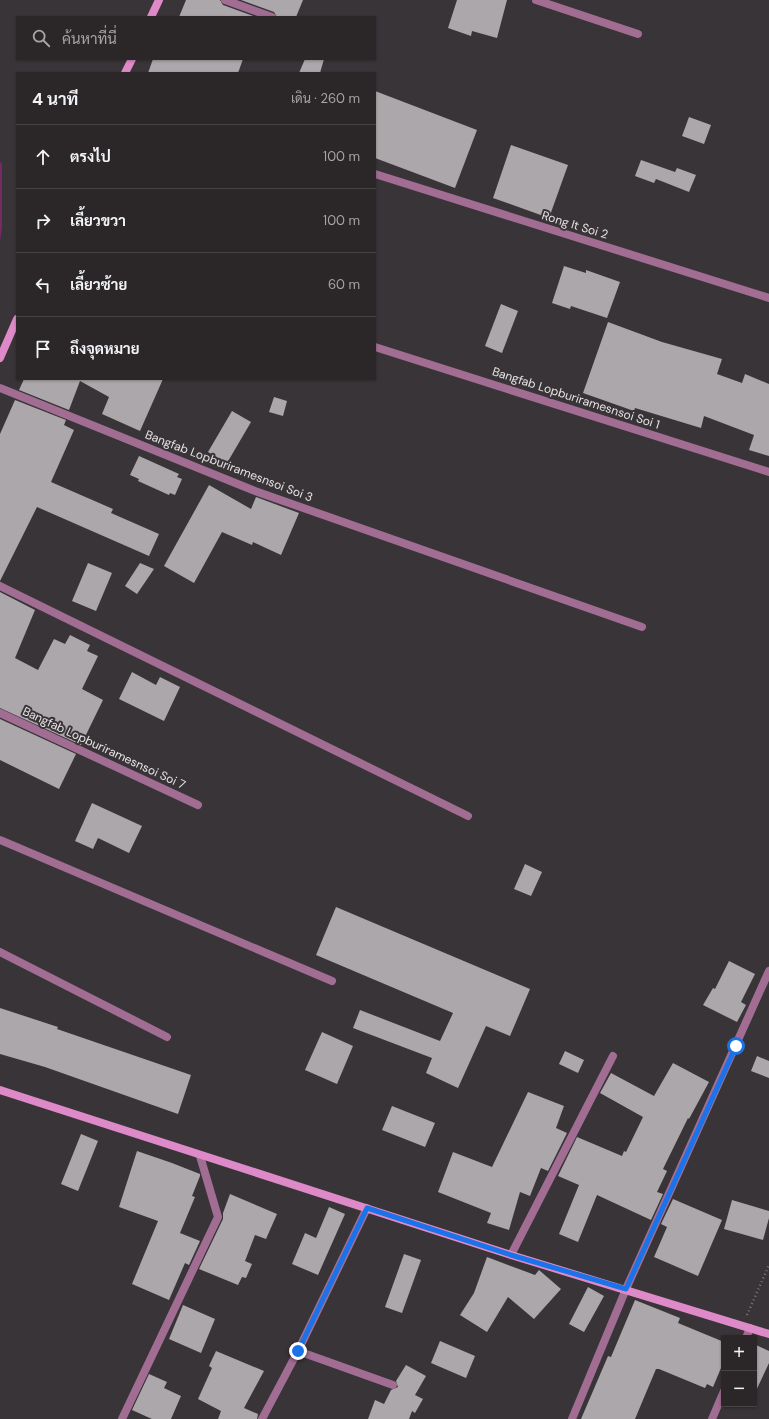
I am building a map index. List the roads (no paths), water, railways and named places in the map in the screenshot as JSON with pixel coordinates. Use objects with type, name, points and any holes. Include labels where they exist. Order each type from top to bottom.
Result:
[{"type":"street","points":[[151,16],[159,0]]},
{"type":"street","points":[[225,0],[269,16]]},
{"type":"street","points":[[536,0],[638,34]]},
{"type":"street","points":[[126,72],[132,60]]},
{"type":"street","name":"Rong It Soi 2","points":[[376,174],[769,298]]},
{"type":"street","points":[[0,358],[16,321]]},
{"type":"street","name":"Bangfab Lopburiramesnsoi Soi 1","points":[[376,347],[769,472]]},
{"type":"street","name":"Bangfab Lopburiramesnsoi Soi 3","points":[[0,388],[255,491],[642,627]]},
{"type":"street","points":[[0,586],[468,816]]},
{"type":"street","name":"Bangfab Lopburiramesnsoi Soi 7","points":[[0,713],[198,805]]},
{"type":"street","points":[[0,840],[332,981]]},
{"type":"street","points":[[0,952],[167,1037]]},
{"type":"street","points":[[572,1419],[626,1289],[769,971]]},
{"type":"street","points":[[511,1255],[613,1056]]},
{"type":"street","points":[[0,1090],[200,1156],[511,1255],[769,1334]]},
{"type":"street","points":[[122,1419],[218,1217],[200,1156]]},
{"type":"street","points":[[262,1419],[298,1351],[367,1208]]},
{"type":"street","points":[[746,1327],[746,1335]]},
{"type":"street","points":[[298,1351],[393,1385]]},
{"type":"street","points":[[712,1419],[721,1398]]},
{"type":"water","points":[[0,161],[2,165],[2,228],[0,241]]}]
